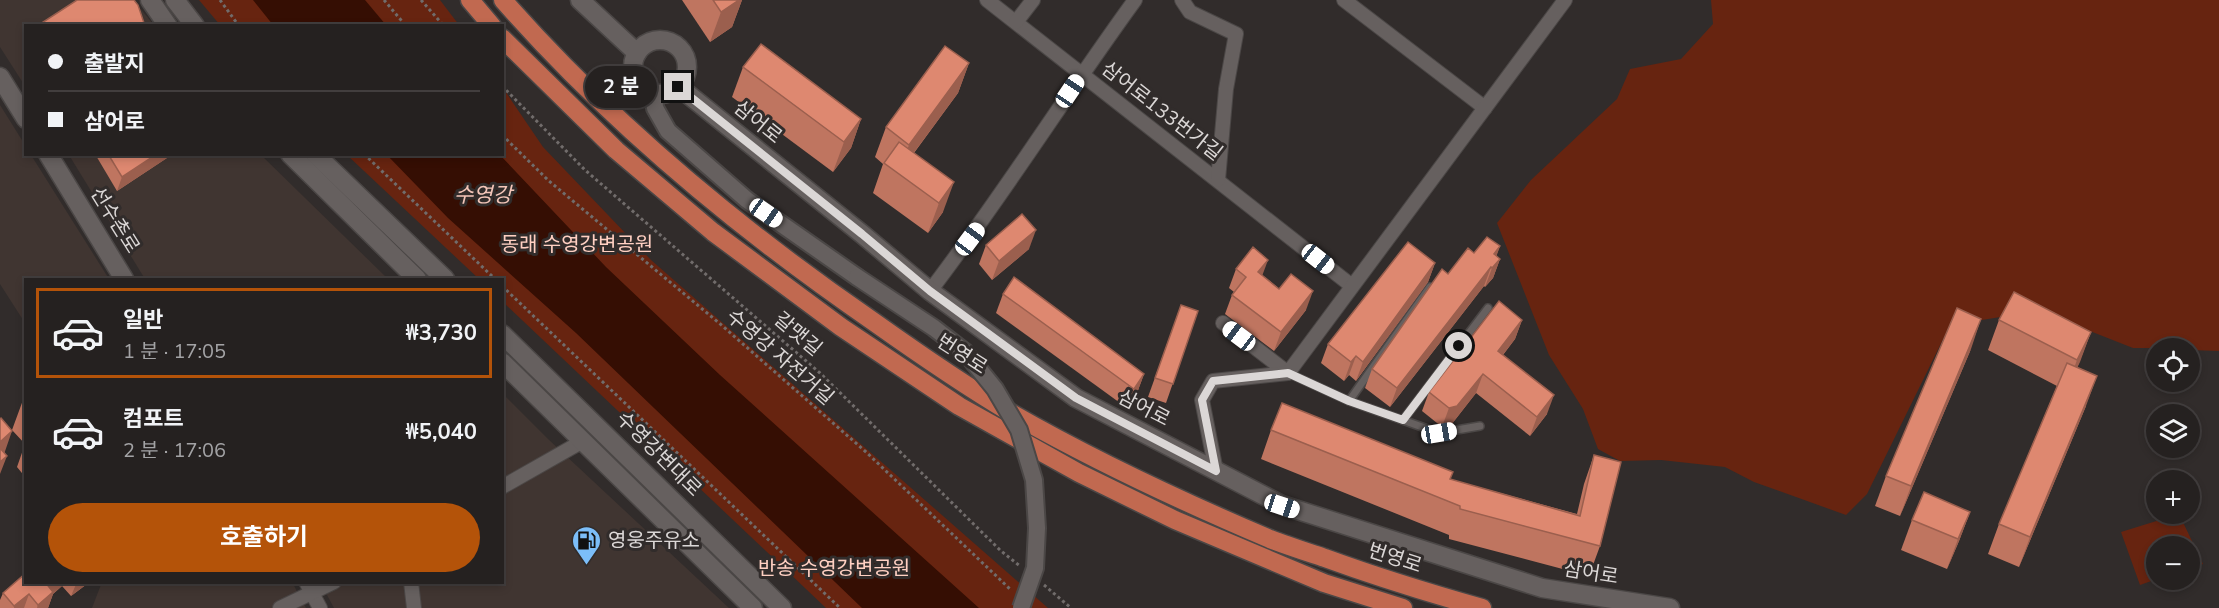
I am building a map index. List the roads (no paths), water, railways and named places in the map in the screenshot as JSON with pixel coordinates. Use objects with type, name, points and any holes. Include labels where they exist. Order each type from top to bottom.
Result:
[{"type":"highway","points":[[470,0],[490,24]]},
{"type":"highway","name":"번영로","points":[[503,0],[540,42],[631,132],[732,219],[830,292],[921,355],[1011,413],[1138,479],[1272,540],[1397,584],[1482,608]]},
{"type":"highway","points":[[504,40],[616,150],[713,232],[841,327],[959,406],[1079,472],[1175,520],[1324,583],[1403,608]]},
{"type":"main road","points":[[150,0],[167,24]]},
{"type":"main road","points":[[175,0],[193,24]]},
{"type":"main road","points":[[580,0],[637,52]]},
{"type":"main road","points":[[661,39],[678,46],[684,54],[687,72],[678,87],[663,94],[654,93],[640,85],[633,69],[637,52],[652,41],[661,39]]},
{"type":"main road","points":[[0,77],[24,116]]},
{"type":"main road","name":"삼어로","points":[[678,87],[930,291],[1076,398],[1282,506],[1542,588],[1670,608]]},
{"type":"main road","name":"선수촌로","points":[[49,156],[123,278]]},
{"type":"main road","points":[[292,156],[416,278]]},
{"type":"main road","points":[[317,156],[444,278]]},
{"type":"main road","name":"수영강변대로","points":[[504,336],[782,608]]},
{"type":"main road","points":[[504,364],[753,608]]},
{"type":"street","name":"삼어로133번가길","points":[[987,0],[1352,286]]},
{"type":"street","points":[[1016,22],[1033,0]]},
{"type":"street","points":[[930,291],[983,221],[1082,73],[1135,0]]},
{"type":"street","name":"삼어로133번가길","points":[[1182,0],[1190,12],[1236,34],[1226,89],[1218,180]]},
{"type":"street","points":[[1344,0],[1485,108]]},
{"type":"street","points":[[1216,471],[1202,400],[1213,381],[1288,373],[1565,0]]},
{"type":"street","points":[[654,93],[655,108],[668,131],[747,200],[934,328],[965,352],[995,389],[1019,430],[1034,480],[1037,528],[1035,568],[1022,608]]},
{"type":"street","points":[[1223,323],[1288,373]]},
{"type":"street","points":[[504,486],[583,441]]},
{"type":"street","points":[[280,608],[309,588],[326,584]]},
{"type":"street","points":[[411,584],[414,608]]},
{"type":"street","points":[[309,588],[320,608]]},
{"type":"lane","points":[[1349,401],[1430,287]]},
{"type":"lane","points":[[1403,420],[1488,308]]},
{"type":"lane","points":[[1288,373],[1349,401],[1439,433],[1480,426]]},
{"type":"water","points":[[253,0],[365,0],[385,24],[272,24]]},
{"type":"water","name":"수영강","points":[[388,156],[501,156],[606,267],[720,375],[979,608],[862,608],[576,333],[448,218]]},
{"type":"place","name":"영웅주유소","points":[[587,566]]},
{"type":"park label","name":"동래 수영강변공원","points":[[577,244]]},
{"type":"park label","name":"반송 수영강변공원","points":[[834,568]]}]
